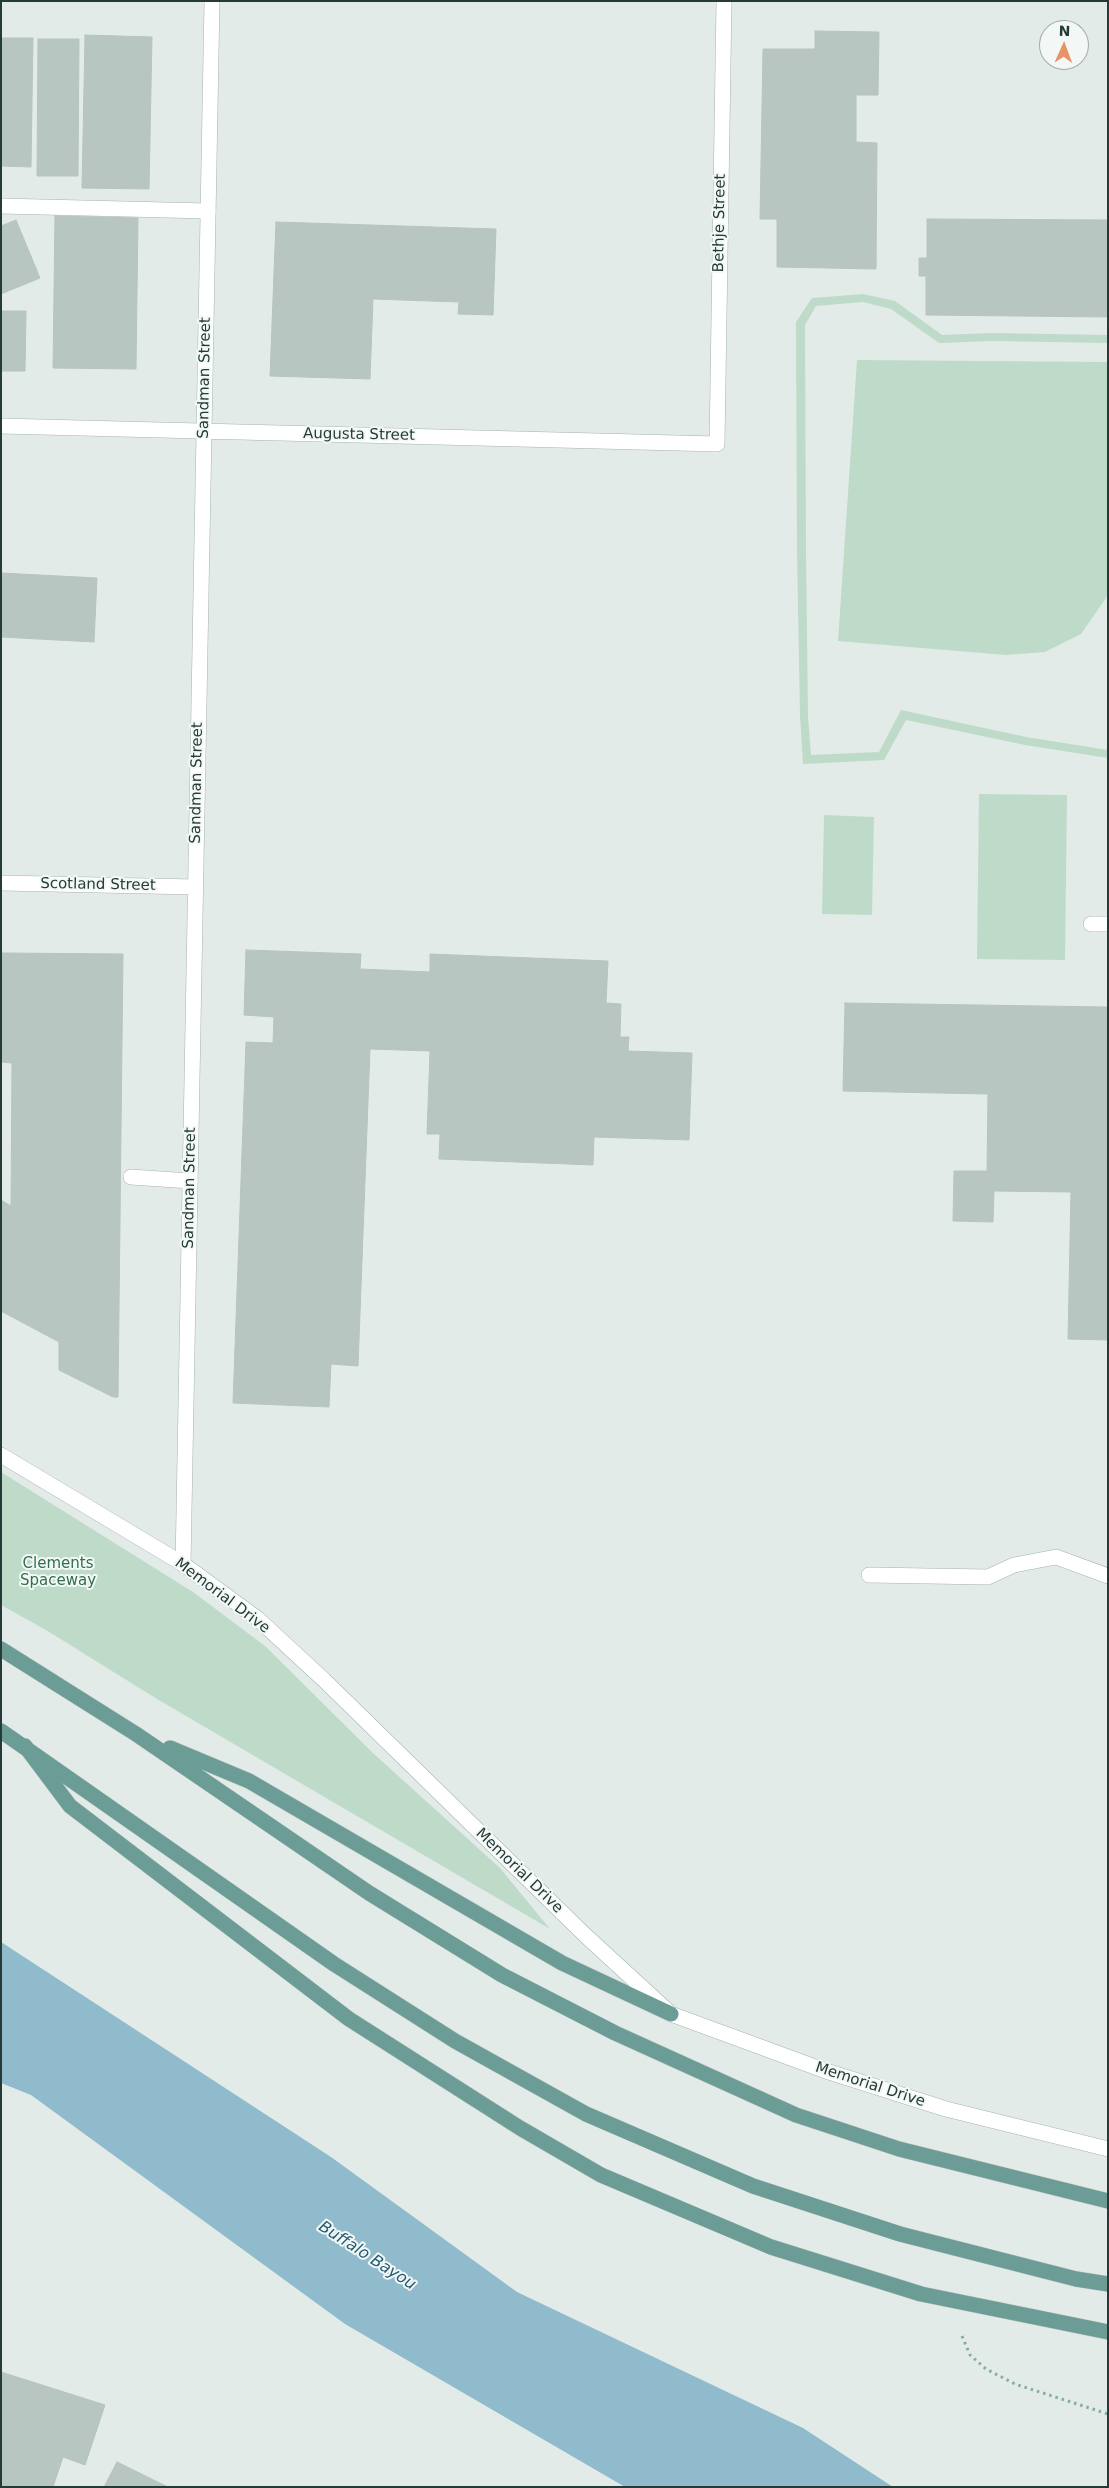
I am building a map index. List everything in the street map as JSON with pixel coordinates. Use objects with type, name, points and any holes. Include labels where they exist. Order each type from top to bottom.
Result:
[{"type":"main road","points":[[1,1649],[136,1734],[369,1893],[502,1975],[615,2033],[796,2115],[899,2149],[1108,2201]]},
{"type":"main road","points":[[1,1731],[334,1964],[455,2041],[586,2114],[753,2186],[900,2234],[1076,2279],[1108,2284]]},
{"type":"main road","points":[[136,1734],[249,1781],[562,1963],[671,2014]]},
{"type":"main road","points":[[25,1746],[70,1806],[349,2019],[520,2128],[601,2175],[771,2247],[912,2291],[1074,2327],[1108,2332]]},
{"type":"street","name":"Sandman Street","points":[[183,1564],[212,1]]},
{"type":"street","name":"Bethje Street","points":[[717,444],[724,1]]},
{"type":"street","points":[[1,206],[208,211]]},
{"type":"street","name":"Augusta Street","points":[[1,426],[717,444]]},
{"type":"street","name":"Scotland Street","points":[[1,883],[196,886]]},
{"type":"street","points":[[1091,924],[1108,924]]},
{"type":"street","points":[[131,1177],[190,1180]]},
{"type":"street","name":"Memorial Drive","points":[[1,1455],[183,1564],[258,1619],[324,1680],[586,1936],[671,2014],[826,2071],[946,2109],[1106,2148]]},
{"type":"street","points":[[869,1575],[988,1577],[1014,1565],[1056,1557],[1108,1576]]},
{"type":"path","points":[[962,2336],[970,2355],[986,2369],[1015,2384],[1108,2414]]},
{"type":"green space","points":[[863,294],[895,301],[942,335],[991,333],[1108,335],[1108,343],[991,341],[939,343],[891,309],[863,302],[816,306],[805,325],[808,716],[811,755],[879,752],[901,710],[1026,737],[1108,750],[1108,758],[1025,745],[906,720],[884,760],[803,764],[800,716],[797,552],[796,322],[812,298]]},
{"type":"green space","points":[[857,360],[1108,362],[1108,595],[1081,634],[1045,652],[1006,655],[838,641]]},
{"type":"green space","points":[[979,794],[1067,795],[1065,960],[977,959]]},
{"type":"green space","points":[[824,815],[874,817],[872,915],[822,914]]},
{"type":"green space","name":"Clements Spaceway","points":[[1,1472],[193,1592],[265,1646],[374,1754],[500,1868],[550,1929],[157,1699],[46,1630],[1,1605]]},
{"type":"water","name":"Buffalo Bayou","points":[[1,1942],[331,2157],[517,2292],[803,2428],[893,2487],[625,2487],[345,2324],[31,2095],[1,2083]]},
{"type":"building","points":[[815,31],[879,32],[878,95],[856,95],[856,142],[877,143],[876,269],[777,267],[777,219],[760,219],[763,49],[815,49]]},
{"type":"building","points":[[85,35],[152,37],[149,189],[82,188]]},
{"type":"building","points":[[1,38],[33,38],[31,167],[1,166]]},
{"type":"building","points":[[38,39],[79,39],[78,176],[37,176]]},
{"type":"building","points":[[55,216],[138,218],[136,369],[53,368]]},
{"type":"building","points":[[927,219],[1108,220],[1108,317],[926,315],[926,276],[919,276],[919,258],[927,258]]},
{"type":"building","points":[[16,220],[40,278],[1,294],[1,226]]},
{"type":"building","points":[[276,222],[496,229],[493,315],[458,314],[459,302],[373,299],[370,379],[270,376]]},
{"type":"building","points":[[1,311],[26,311],[25,371],[1,371]]},
{"type":"building","points":[[1,573],[97,578],[94,642],[1,637]]},
{"type":"building","points":[[246,950],[361,954],[360,969],[430,972],[430,954],[608,961],[606,1003],[621,1004],[620,1037],[629,1037],[628,1051],[692,1053],[689,1140],[594,1137],[593,1165],[439,1159],[440,1134],[427,1134],[430,1051],[370,1049],[358,1366],[331,1364],[329,1407],[233,1403],[246,1042],[273,1043],[274,1017],[244,1015]]},
{"type":"building","points":[[1,953],[123,954],[118,1397],[113,1397],[59,1370],[59,1342],[1,1311],[1,1200],[11,1206],[12,1063],[1,1062]]},
{"type":"building","points":[[845,1003],[1107,1007],[1108,1340],[1068,1339],[1071,1192],[994,1191],[993,1222],[953,1221],[954,1171],[987,1171],[988,1094],[843,1091]]},
{"type":"building","points":[[1,2372],[105,2405],[85,2465],[63,2457],[53,2487],[1,2487]]},
{"type":"building","points":[[117,2462],[168,2487],[104,2487]]}]
